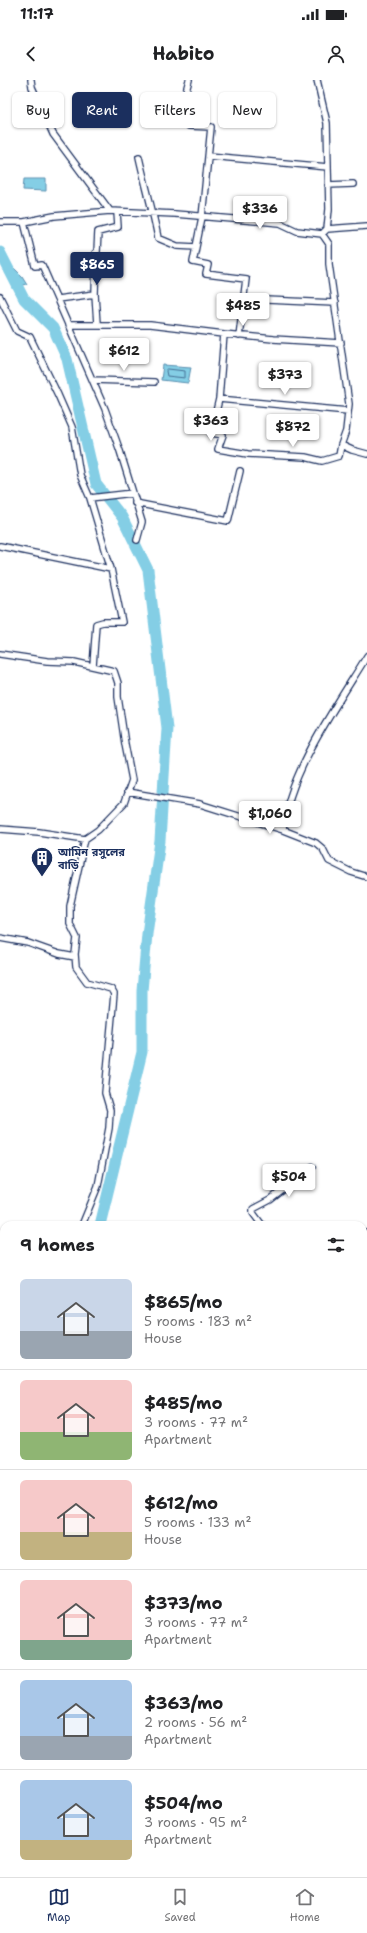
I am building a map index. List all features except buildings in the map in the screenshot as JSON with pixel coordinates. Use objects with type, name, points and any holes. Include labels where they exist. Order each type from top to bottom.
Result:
[{"type":"street","points":[[31,80],[32,87],[53,134],[110,211]]},
{"type":"street","points":[[189,80],[178,120],[189,126],[211,127],[202,217],[193,262],[208,265],[206,274],[246,279],[239,336]]},
{"type":"street","points":[[317,80],[327,123],[327,229]]},
{"type":"street","points":[[209,156],[328,167]]},
{"type":"street","points":[[139,157],[148,200],[154,214],[158,238],[177,246],[196,247]]},
{"type":"street","points":[[328,185],[354,184]]},
{"type":"street","points":[[0,222],[24,222],[54,216],[110,211],[280,223],[296,231],[322,234],[329,244],[329,264],[347,384],[348,411],[346,431],[339,456],[322,461],[305,457],[248,454],[218,449],[223,435],[211,433],[219,399],[224,334]]},
{"type":"street","points":[[97,324],[95,294],[96,258],[94,253],[97,252],[98,232],[118,227],[118,212]]},
{"type":"street","points":[[24,222],[35,266],[42,265],[93,380],[113,430],[142,522],[137,540]]},
{"type":"street","points":[[322,234],[327,229],[367,226]]},
{"type":"street","points":[[57,299],[95,294]]},
{"type":"street","points":[[0,297],[17,331],[30,337],[58,394],[72,427],[80,476],[90,498],[111,569],[122,622],[103,622],[96,624],[93,666]]},
{"type":"street","points":[[243,299],[335,303]]},
{"type":"street","points":[[68,325],[150,325],[239,336],[341,343]]},
{"type":"street","points":[[93,380],[154,382]]},
{"type":"street","points":[[219,399],[348,411]]},
{"type":"street","points":[[341,445],[367,454]]},
{"type":"street","points":[[136,503],[228,521],[240,471]]},
{"type":"street","points":[[90,498],[133,493]]},
{"type":"street","points":[[0,546],[111,569]]},
{"type":"street","points":[[0,654],[47,661],[74,662],[114,671],[118,683],[118,697],[132,780],[124,803],[98,830],[85,839],[70,906],[70,924],[77,938],[75,957],[76,967],[87,982],[111,989],[114,994],[105,1093],[110,1110],[109,1128],[98,1186],[84,1221]]},
{"type":"street","points":[[283,830],[284,814],[290,795],[306,761],[367,656]]},
{"type":"street","points":[[127,792],[147,796],[167,797],[200,804],[283,830],[316,843],[323,849],[329,861],[351,872],[367,877]]},
{"type":"street","points":[[0,829],[39,832],[85,839]]},
{"type":"street","points":[[0,938],[28,943],[59,954],[75,957]]},
{"type":"street","points":[[259,1221],[253,1213],[253,1209],[270,1200],[312,1167]]},
{"type":"water","points":[[24,179],[46,179],[46,191],[23,190]]},
{"type":"water","points":[[0,247],[11,265],[22,276],[27,284],[22,285],[5,265],[2,260]]},
{"type":"water","points":[[163,365],[191,367],[188,383],[161,380]]},
{"type":"waterway","points":[[0,252],[24,299],[53,328],[67,359],[96,484],[122,517],[148,570],[167,728],[160,841],[147,934],[142,991],[142,1052],[101,1221]]},
{"type":"place","name":"আমিন রসুলের বাড়ি","points":[[42,878]]}]
